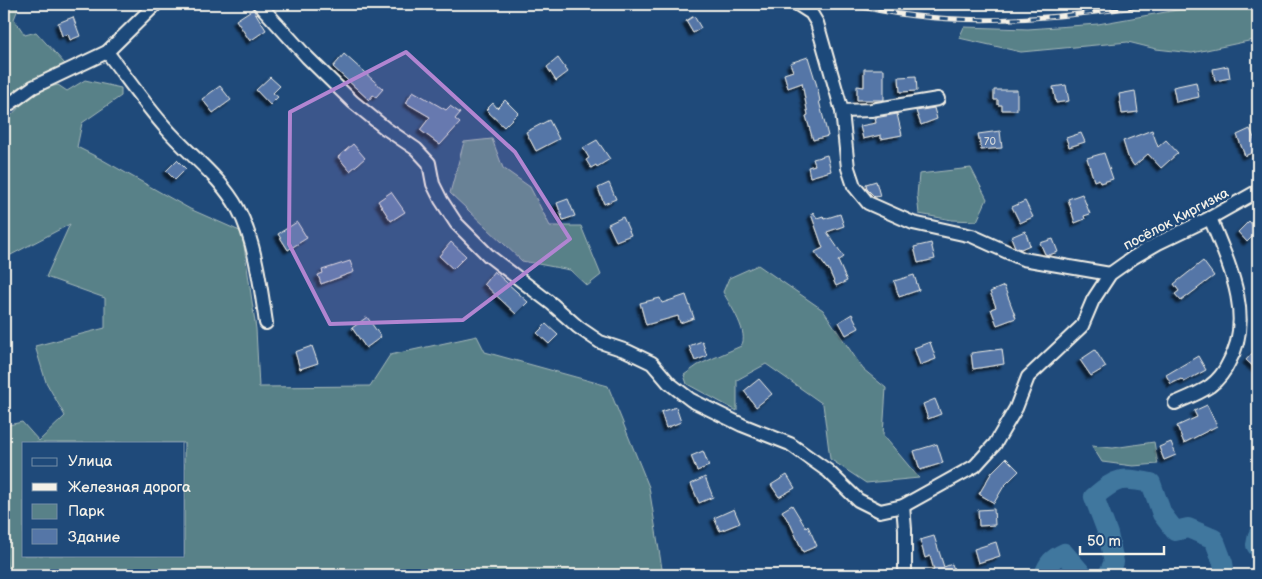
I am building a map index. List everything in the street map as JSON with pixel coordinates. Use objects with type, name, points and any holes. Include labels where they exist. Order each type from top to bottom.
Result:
[{"type":"street","points":[[4,108],[32,87],[107,52],[156,4]]},
{"type":"street","name":"посёлок Киргизка","points":[[259,4],[353,102],[385,128],[416,149],[429,163],[433,184],[441,200],[456,223],[489,256],[552,304],[578,327],[600,342],[627,351],[652,363],[669,383],[691,400],[742,425],[790,444],[828,471],[858,500],[880,511],[903,506],[975,466],[995,444],[1016,408],[1028,377],[1082,326],[1093,300],[1110,274],[1158,243],[1210,218],[1258,191]]},
{"type":"street","points":[[797,4],[811,13],[817,23],[842,111],[848,168],[854,186],[868,204],[913,223],[972,236],[1023,259],[1110,274]]},
{"type":"street","points":[[107,52],[166,128],[206,168],[229,194],[239,210],[258,271],[266,323]]},
{"type":"street","points":[[842,111],[871,110],[938,99]]},
{"type":"street","points":[[1175,403],[1210,386],[1218,378],[1235,352],[1239,338],[1240,320],[1236,291],[1210,218]]},
{"type":"street","points":[[903,506],[905,575]]},
{"type":"highlighted area","points":[[406,52],[515,152],[570,239],[463,320],[330,324],[289,244],[290,112]]},
{"type":"green space","points":[[4,4],[13,4],[18,9],[14,19],[25,35],[36,32],[65,64],[4,100]]},
{"type":"green space","points":[[1211,4],[1258,4],[1258,39],[1192,53],[1156,49],[1128,42],[1021,52],[959,38],[964,27],[1028,29],[1098,24]]},
{"type":"green space","points":[[85,80],[121,88],[121,96],[82,123],[77,147],[190,209],[242,232],[256,329],[259,387],[370,386],[390,355],[477,336],[485,352],[608,386],[649,487],[663,575],[8,575],[4,536],[4,426],[22,422],[39,441],[65,416],[46,382],[35,346],[105,328],[105,298],[46,277],[70,224],[4,257],[4,203],[7,201],[9,118],[34,91],[58,85],[67,91]]},
{"type":"green space","points":[[492,139],[503,168],[530,187],[550,226],[581,226],[601,275],[587,286],[570,270],[522,261],[450,193],[464,142]]},
{"type":"green space","points":[[971,168],[987,199],[977,221],[952,220],[919,214],[917,195],[919,174]]},
{"type":"green space","points":[[758,265],[823,310],[863,369],[886,388],[883,435],[919,478],[866,483],[830,459],[823,404],[766,364],[737,380],[737,411],[687,384],[684,375],[698,365],[741,346],[743,334],[741,327],[723,292],[729,278]]},
{"type":"green space","points":[[1154,442],[1158,464],[1133,466],[1102,462],[1092,446],[1113,448]]},
{"type":"building","points":[[253,9],[266,30],[250,41],[236,20]]},
{"type":"building","points":[[694,16],[701,28],[693,33],[686,21]]},
{"type":"building","points":[[73,17],[80,36],[70,40],[68,34],[62,36],[58,23]]},
{"type":"building","points":[[344,54],[383,89],[376,97],[373,95],[369,100],[333,67]]},
{"type":"building","points":[[808,57],[817,86],[828,136],[813,140],[806,116],[808,115],[802,83],[788,88],[784,74],[793,71],[790,63]]},
{"type":"building","points":[[558,58],[568,72],[556,81],[547,67]]},
{"type":"building","points":[[1228,66],[1230,78],[1215,81],[1213,69]]},
{"type":"building","points":[[864,69],[884,69],[884,100],[857,100],[857,86],[864,87]]},
{"type":"building","points":[[916,76],[917,91],[900,92],[899,77]]},
{"type":"building","points":[[270,77],[280,86],[273,93],[278,97],[270,105],[256,90]]},
{"type":"building","points":[[1196,82],[1199,97],[1176,102],[1173,87]]},
{"type":"building","points":[[1066,85],[1069,101],[1056,103],[1053,87]]},
{"type":"building","points":[[220,86],[231,100],[213,113],[202,99]]},
{"type":"building","points":[[994,90],[1017,90],[1017,110],[1002,110],[1002,105],[998,105],[998,100],[994,100]]},
{"type":"building","points":[[413,91],[446,110],[450,106],[460,113],[455,119],[460,123],[440,145],[420,130],[430,117],[406,103]]},
{"type":"building","points":[[1135,91],[1138,112],[1122,114],[1119,94]]},
{"type":"building","points":[[505,100],[518,113],[504,127],[486,110],[493,103],[497,108]]},
{"type":"building","points":[[934,108],[937,119],[921,125],[916,111]]},
{"type":"building","points":[[897,114],[902,135],[881,139],[881,135],[863,139],[860,126],[876,123],[875,118]]},
{"type":"building","points":[[549,120],[559,139],[536,151],[526,132]]},
{"type":"building","points":[[1250,129],[1255,140],[1258,139],[1258,150],[1245,156],[1237,135]]},
{"type":"building","points":[[1152,130],[1158,147],[1166,140],[1178,153],[1161,168],[1148,154],[1134,166],[1128,157],[1123,141]]},
{"type":"building","points":[[1000,131],[1002,148],[981,150],[978,134]]},
{"type":"building","points":[[1081,133],[1085,142],[1069,147],[1066,138]]},
{"type":"building","points":[[597,140],[610,159],[597,167],[596,165],[591,168],[586,160],[589,158],[583,148]]},
{"type":"building","points":[[353,144],[365,158],[350,171],[338,157]]},
{"type":"building","points":[[1104,153],[1113,179],[1100,183],[1099,179],[1094,181],[1087,158]]},
{"type":"building","points":[[827,155],[831,171],[810,177],[808,167],[815,165],[813,159]]},
{"type":"building","points":[[177,160],[186,169],[175,180],[166,171]]},
{"type":"building","points":[[876,181],[880,196],[875,197],[867,189],[866,184]]},
{"type":"building","points":[[609,183],[616,199],[604,204],[598,188]]},
{"type":"building","points":[[391,192],[405,212],[391,221],[378,201]]},
{"type":"building","points":[[1082,194],[1090,214],[1084,216],[1085,219],[1075,223],[1068,199]]},
{"type":"building","points":[[568,199],[575,216],[563,220],[557,203]]},
{"type":"building","points":[[1025,201],[1033,217],[1020,223],[1012,207]]},
{"type":"building","points":[[813,212],[817,218],[823,216],[824,219],[840,214],[844,226],[827,232],[844,257],[838,261],[847,281],[836,286],[828,268],[815,252],[823,248],[811,214]]},
{"type":"building","points":[[623,217],[631,235],[616,241],[608,224]]},
{"type":"building","points":[[1249,221],[1258,231],[1247,242],[1238,232]]},
{"type":"building","points":[[297,222],[307,238],[288,250],[278,234]]},
{"type":"building","points":[[1025,231],[1030,245],[1021,249],[1015,247],[1011,237]]},
{"type":"building","points":[[1053,239],[1058,252],[1049,255],[1045,254],[1040,243]]},
{"type":"building","points":[[451,242],[466,256],[453,269],[439,256]]},
{"type":"building","points":[[931,243],[935,259],[918,263],[914,247]]},
{"type":"building","points":[[350,261],[354,272],[321,284],[318,275],[323,273],[322,270]]},
{"type":"building","points":[[1203,261],[1214,276],[1181,301],[1175,294],[1179,291],[1174,284]]},
{"type":"building","points":[[494,271],[528,302],[516,314],[484,284]]},
{"type":"building","points":[[914,275],[919,290],[899,297],[894,281]]},
{"type":"building","points":[[1004,286],[1016,318],[997,325],[991,309],[996,307],[990,292]]},
{"type":"building","points":[[686,295],[694,318],[680,323],[678,316],[646,325],[640,303],[660,298],[662,303]]},
{"type":"building","points":[[852,314],[859,328],[846,335],[839,322]]},
{"type":"building","points":[[367,317],[381,337],[366,348],[352,328]]},
{"type":"building","points":[[546,324],[558,335],[549,344],[537,333]]},
{"type":"building","points":[[702,341],[707,356],[695,361],[689,346]]},
{"type":"building","points":[[930,342],[936,359],[920,365],[914,348]]},
{"type":"building","points":[[312,346],[318,363],[300,369],[295,352]]},
{"type":"building","points":[[1258,347],[1258,371],[1246,360]]},
{"type":"building","points":[[1002,349],[1004,364],[973,369],[971,353]]},
{"type":"building","points":[[1095,350],[1106,367],[1091,376],[1080,360]]},
{"type":"building","points":[[1198,356],[1206,370],[1184,382],[1181,379],[1171,384],[1166,375]]},
{"type":"building","points":[[759,379],[772,394],[756,407],[744,391]]},
{"type":"building","points":[[935,399],[941,414],[928,419],[923,404]]},
{"type":"building","points":[[1207,405],[1217,426],[1184,443],[1177,426],[1197,417],[1194,411]]},
{"type":"building","points":[[676,407],[681,422],[666,428],[661,412]]},
{"type":"building","points":[[1171,442],[1176,455],[1164,460],[1159,447]]},
{"type":"building","points":[[937,444],[943,463],[920,470],[914,451]]},
{"type":"building","points":[[703,451],[709,466],[697,471],[691,456]]},
{"type":"building","points":[[1006,458],[1019,471],[1004,486],[994,503],[979,494],[992,472]]},
{"type":"building","points":[[787,475],[795,488],[779,497],[771,485]]},
{"type":"building","points":[[705,477],[713,497],[699,503],[691,484]]},
{"type":"building","points":[[792,505],[806,528],[808,526],[817,546],[803,552],[789,521],[782,511]]},
{"type":"building","points":[[734,509],[740,523],[720,531],[714,518]]},
{"type":"building","points":[[994,509],[995,525],[979,526],[978,510]]},
{"type":"building","points":[[934,536],[944,567],[952,564],[956,575],[924,575],[934,570],[930,556],[925,558],[920,540]]},
{"type":"building","points":[[996,542],[1000,556],[978,563],[974,549]]},
{"type":"waterway","points":[[1108,575],[1114,562],[1108,534],[1094,497],[1114,482],[1120,480],[1151,483],[1162,514],[1175,531],[1188,528],[1214,539],[1223,563],[1225,575]]},
{"type":"waterway","points":[[1258,535],[1256,545],[1258,548]]},
{"type":"waterway","points":[[1044,575],[1051,561],[1064,553],[1083,575]]},
{"type":"railway","points":[[851,4],[925,17],[963,19],[1041,17],[1154,4]]}]
